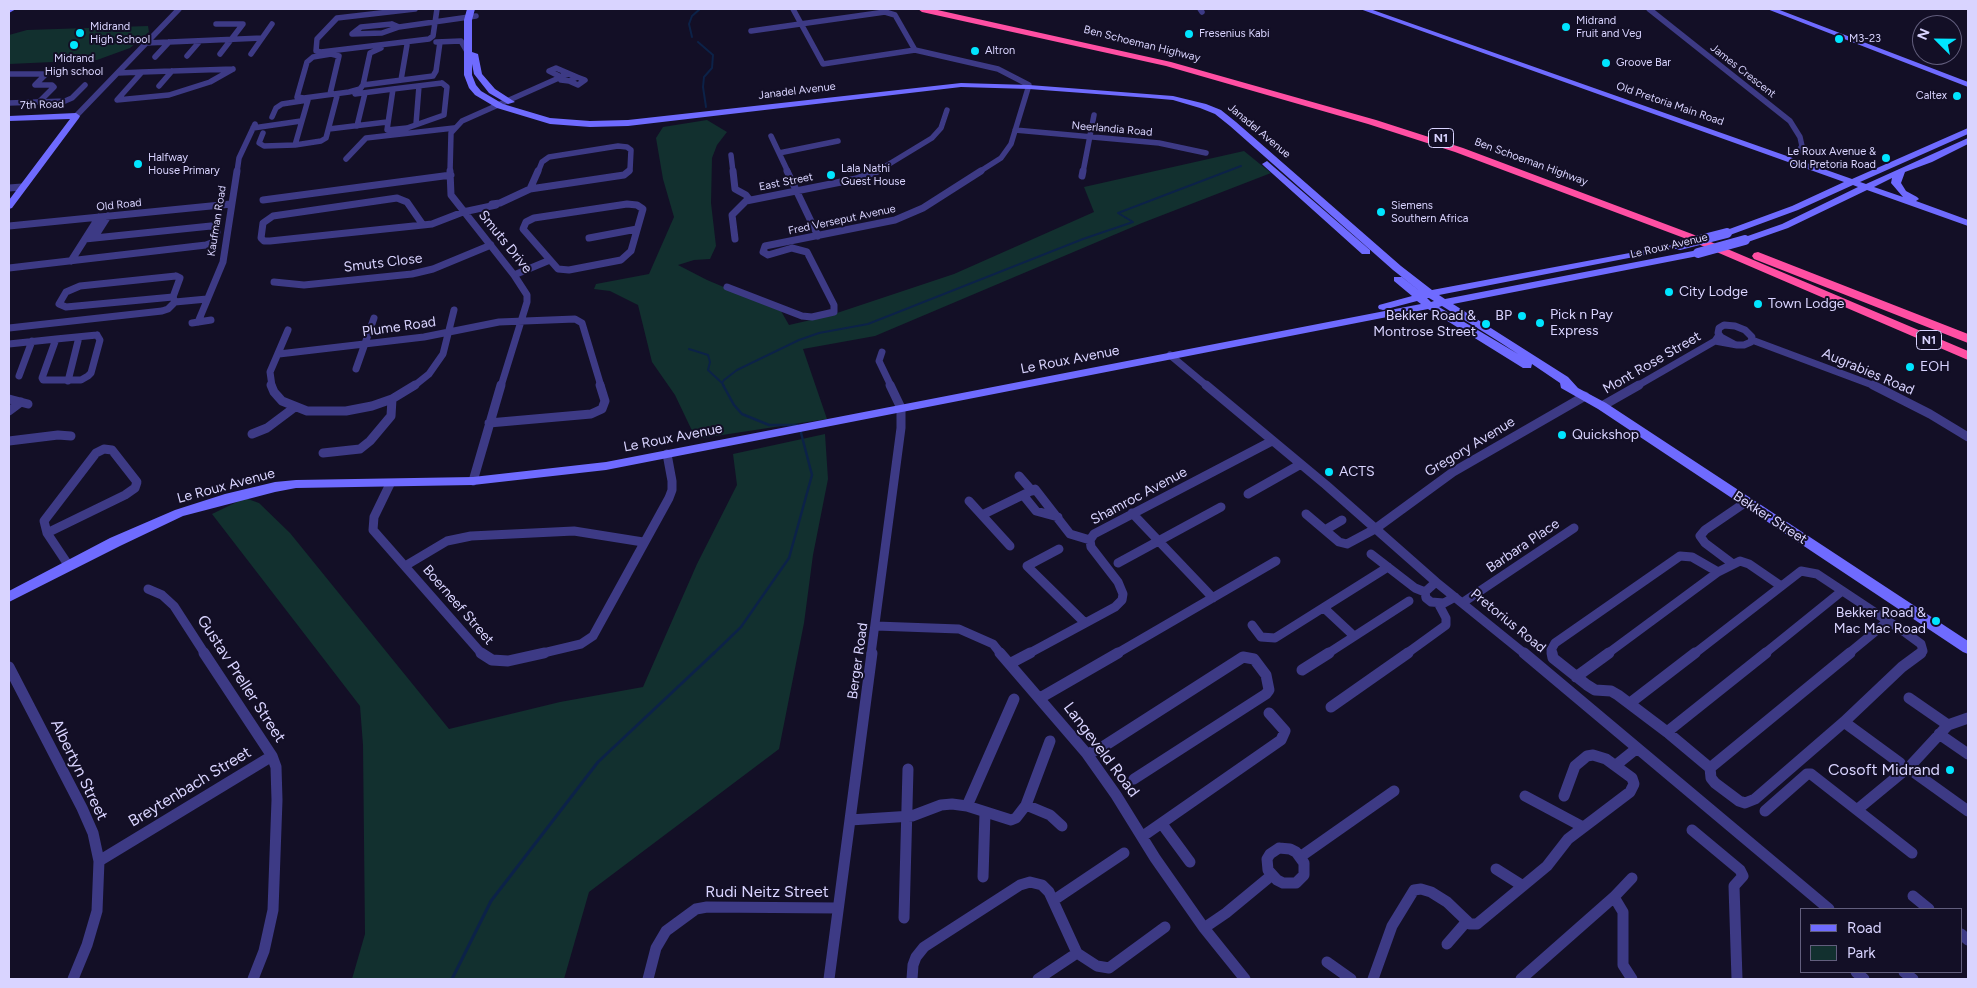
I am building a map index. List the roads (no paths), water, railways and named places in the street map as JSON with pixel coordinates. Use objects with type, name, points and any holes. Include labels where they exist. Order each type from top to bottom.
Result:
[{"type":"highway","name":"Ben Schoeman Highway","points":[[922,9],[1168,64],[1372,122],[1458,150],[1688,236],[1968,357]]},
{"type":"highway","name":"Ben Schoeman Highway","points":[[947,9],[1173,59],[1375,116],[1558,179],[1968,338]]},
{"type":"main road","name":"Old Pretoria Main Road","points":[[1364,9],[1856,181],[1968,223]]},
{"type":"main road","name":"Old Pretoria Main Road","points":[[1378,9],[1789,154],[1808,164]]},
{"type":"main road","points":[[1771,9],[1968,86]]},
{"type":"main road","points":[[472,15],[468,54],[468,75],[472,86],[478,93],[506,104]]},
{"type":"main road","points":[[472,15],[474,55],[478,74],[506,104]]},
{"type":"main road","points":[[1518,64],[1523,74]]},
{"type":"main road","points":[[1532,79],[1549,78],[1570,82]]},
{"type":"main road","points":[[1013,86],[1021,79]]},
{"type":"main road","name":"Janadel Avenue","points":[[506,104],[532,117],[563,122],[610,124],[961,85],[1013,86],[1166,102],[1191,108],[1208,115],[1232,132],[1419,297],[1430,300]]},
{"type":"main road","name":"Janadel Avenue","points":[[937,87],[1028,89],[1173,98],[1218,112],[1255,142],[1397,268],[1430,300]]},
{"type":"main road","points":[[9,206],[76,116]]},
{"type":"main road","name":"7th Road","points":[[9,118],[76,116]]},
{"type":"main road","name":"Le Roux Avenue","points":[[9,597],[115,542],[171,517],[245,493],[296,484],[390,484],[473,481],[606,466],[1356,319],[1430,300],[1727,233],[1808,202],[1968,132]]},
{"type":"main road","name":"Le Roux Avenue","points":[[1430,300],[1444,303],[1698,253],[1745,240],[1785,226],[1902,170],[1968,141]]},
{"type":"main road","points":[[1808,164],[1850,172],[1880,170]]},
{"type":"main road","points":[[1808,164],[1822,175],[1829,185],[1808,202]]},
{"type":"main road","points":[[1902,170],[1897,177],[1896,183],[1903,192],[1914,199]]},
{"type":"main road","name":"Old Pretoria Main Road","points":[[1870,186],[1968,218]]},
{"type":"main road","points":[[1844,199],[1861,195],[1882,196],[1953,218]]},
{"type":"main road","name":"Le Roux Avenue","points":[[1356,319],[1380,308],[1419,297]]},
{"type":"main road","name":"Bekker Street","points":[[1430,300],[1527,365],[1573,388],[1602,406],[1966,645]]},
{"type":"main road","name":"Bekker Street","points":[[1444,303],[1502,339],[1573,388]]},
{"type":"street","points":[[76,116],[179,9]]},
{"type":"street","points":[[415,9],[337,18],[318,39],[316,52],[428,40],[433,36],[432,22],[437,9]]},
{"type":"street","points":[[793,9],[823,64],[916,50],[998,69],[1029,84],[1028,89]]},
{"type":"street","name":"James Crescent","points":[[1649,9],[1790,121],[1802,142],[1798,152],[1789,154]]},
{"type":"street","points":[[751,31],[877,12],[889,13],[895,16],[916,50]]},
{"type":"street","points":[[399,27],[392,24],[361,27],[352,34],[390,32],[399,27],[472,15]]},
{"type":"street","points":[[216,24],[243,24],[220,54]]},
{"type":"street","points":[[251,54],[272,24]]},
{"type":"street","points":[[364,85],[371,52],[382,48],[460,40],[466,36],[469,30]]},
{"type":"street","points":[[146,43],[262,38]]},
{"type":"street","points":[[460,40],[463,42],[468,54]]},
{"type":"street","points":[[187,56],[200,41]]},
{"type":"street","points":[[155,57],[169,42]]},
{"type":"street","points":[[330,94],[339,56],[331,54],[316,56],[307,62],[296,96],[302,98],[354,91],[362,88],[364,85],[435,75],[441,42]]},
{"type":"street","points":[[401,80],[407,45]]},
{"type":"street","points":[[556,68],[569,74],[574,74],[585,80],[578,85],[561,80],[561,77],[549,70],[556,68]]},
{"type":"street","points":[[118,72],[233,69],[210,82],[169,94],[117,100],[142,72]]},
{"type":"street","points":[[159,86],[172,71]]},
{"type":"street","points":[[9,74],[46,74],[35,85],[51,85],[54,87],[39,102]]},
{"type":"street","points":[[9,83],[16,74]]},
{"type":"street","points":[[506,104],[569,74]]},
{"type":"street","points":[[346,159],[366,138],[454,128],[462,121],[568,81]]},
{"type":"street","points":[[272,117],[276,108],[282,104],[337,96],[366,93],[393,89],[442,83],[447,86],[444,115],[440,118],[407,128],[390,130],[386,128],[393,89]]},
{"type":"street","points":[[9,103],[67,101],[85,85]]},
{"type":"street","points":[[416,124],[419,86]]},
{"type":"street","name":"Fred Verseput Avenue","points":[[727,287],[802,316],[817,316],[834,311],[834,305],[807,252],[792,248],[768,256],[764,252],[766,246],[895,220],[912,214],[1001,158],[1008,150],[1028,89]]},
{"type":"street","points":[[357,126],[366,93]]},
{"type":"street","points":[[263,133],[259,143],[264,146],[275,147],[322,141],[326,138],[329,129],[337,96]]},
{"type":"street","points":[[295,145],[308,100]]},
{"type":"street","name":"East Street","points":[[748,199],[862,178],[882,169],[932,138],[941,128],[947,110]]},
{"type":"street","points":[[1082,176],[1094,116]]},
{"type":"street","name":"Kaufman Road","points":[[211,320],[195,322],[207,299],[224,257],[239,158],[254,126],[302,121]]},
{"type":"street","points":[[329,129],[387,122]]},
{"type":"street","name":"Smuts Drive","points":[[454,128],[450,140],[451,195],[513,273],[527,295],[522,320],[489,422],[473,481]]},
{"type":"street","name":"Neerlandia Road","points":[[1015,130],[1173,144],[1206,153]]},
{"type":"street","points":[[771,136],[818,236]]},
{"type":"street","points":[[779,153],[838,141]]},
{"type":"street","points":[[423,225],[407,202],[397,198],[273,216],[263,223],[261,238],[264,241],[270,241],[423,225],[440,222],[462,211],[491,207],[530,189],[624,175],[630,170],[631,150],[627,147],[618,146],[549,157],[542,162],[530,189]]},
{"type":"street","points":[[731,155],[735,189],[745,194],[748,199],[732,215],[735,239]]},
{"type":"street","points":[[264,200],[451,175]]},
{"type":"street","points":[[9,188],[22,187]]},
{"type":"street","points":[[634,204],[643,209],[631,251],[621,260],[565,270],[555,267],[549,259],[523,229],[529,220],[634,204]]},
{"type":"street","name":"Old Road","points":[[9,228],[231,205]]},
{"type":"street","points":[[94,238],[102,218]]},
{"type":"street","points":[[71,261],[85,238],[102,218]]},
{"type":"street","points":[[9,268],[206,245],[214,242],[217,232],[216,227],[208,226],[85,238]]},
{"type":"street","points":[[589,238],[637,229]]},
{"type":"street","name":"Smuts Close","points":[[274,282],[304,285],[412,274],[433,269],[490,245]]},
{"type":"street","points":[[513,273],[549,259]]},
{"type":"street","points":[[9,328],[162,311],[168,309],[174,300],[180,280],[179,276],[80,286],[66,292],[59,304],[66,307],[174,300],[207,299]]},
{"type":"street","points":[[288,330],[270,372],[270,381],[277,397],[295,407],[316,412],[336,412],[363,408],[392,398],[414,386],[434,369],[443,354],[454,310]]},
{"type":"street","points":[[356,370],[374,318]]},
{"type":"street","name":"Plume Road","points":[[279,354],[450,332],[488,323],[571,318],[582,323],[604,394],[605,404],[602,409],[591,414],[489,422]]},
{"type":"street","name":"Augrabies Road","points":[[1717,338],[1721,327],[1735,326],[1749,333],[1752,340],[1865,381],[1930,414],[1968,437]]},
{"type":"street","points":[[10,346],[32,341],[96,335],[100,340],[91,373],[85,379],[47,381],[42,378],[56,339]]},
{"type":"street","points":[[68,381],[79,337]]},
{"type":"street","name":"Mont Rose Street","points":[[1602,406],[1717,338],[1734,344],[1744,345],[1752,340]]},
{"type":"street","points":[[19,376],[32,341]]},
{"type":"street","name":"Berger Road","points":[[830,979],[901,428],[899,399],[879,361],[882,352]]},
{"type":"street","name":"Pretorius Road","points":[[1170,355],[1301,464],[1436,582],[1518,648],[1636,749],[1828,908]]},
{"type":"street","name":"Gregory Avenue","points":[[1325,530],[1339,542],[1347,544],[1375,529],[1453,472],[1585,396]]},
{"type":"street","points":[[323,453],[360,449],[370,441],[391,416],[394,407],[392,398]]},
{"type":"street","points":[[9,399],[25,403],[9,410]]},
{"type":"street","points":[[252,434],[267,428],[295,407]]},
{"type":"street","points":[[9,441],[58,435],[71,436]]},
{"type":"street","name":"Shamroc Avenue","points":[[1011,663],[1115,607],[1122,600],[1123,594],[1118,582],[1091,547],[1090,540],[1094,534],[1272,441]]},
{"type":"street","points":[[47,533],[125,495],[135,488],[137,482],[112,450],[106,448],[97,452],[47,515],[43,523],[47,533],[69,566]]},
{"type":"street","name":"Boerneef Street","points":[[390,484],[374,517],[373,530],[486,658],[508,661],[581,644],[594,636],[672,490],[667,454]]},
{"type":"street","points":[[1248,494],[1301,464]]},
{"type":"street","points":[[1019,476],[1058,517],[1070,534],[1090,540]]},
{"type":"street","points":[[982,515],[1034,490]]},
{"type":"street","points":[[1023,495],[1036,511],[1058,517]]},
{"type":"street","points":[[969,501],[1010,546]]},
{"type":"street","points":[[1733,564],[1705,543],[1700,536],[1705,530],[1746,502]]},
{"type":"street","points":[[1118,563],[1221,508]]},
{"type":"street","points":[[1132,513],[1213,598]]},
{"type":"street","points":[[1306,514],[1325,530],[1342,520]]},
{"type":"street","name":"Barbara Place","points":[[1438,603],[1458,600],[1574,528]]},
{"type":"street","points":[[405,566],[447,541],[471,536],[574,531],[643,542]]},
{"type":"street","points":[[1059,549],[1027,566],[1085,623]]},
{"type":"street","points":[[1372,554],[1414,588],[1425,592]]},
{"type":"street","points":[[1630,703],[1799,572],[1807,571],[1817,574],[1912,637],[1920,644],[1923,651],[1902,667],[1844,722],[1750,802],[1746,803],[1734,799],[1714,783],[1711,778],[1710,768],[1667,732],[1630,703],[1611,691],[1592,689],[1552,656],[1551,648],[1555,643],[1680,556],[1692,557],[1718,572]]},
{"type":"street","points":[[1040,698],[1276,561]]},
{"type":"street","points":[[1576,677],[1718,572],[1733,564],[1740,561],[1749,564],[1781,586]]},
{"type":"street","points":[[1252,626],[1261,637],[1271,640],[1388,567]]},
{"type":"street","points":[[1425,592],[1436,582]]},
{"type":"street","name":"Gustav Preller Street","points":[[148,589],[162,595],[174,606],[272,756],[276,767],[277,800],[273,910],[264,951],[253,979]]},
{"type":"street","points":[[1667,732],[1842,591]]},
{"type":"street","points":[[1331,707],[1446,625],[1446,618],[1438,603],[1431,602],[1426,598],[1425,592]]},
{"type":"street","points":[[1302,670],[1409,601]]},
{"type":"street","points":[[1324,608],[1354,636]]},
{"type":"street","points":[[1710,768],[1888,621]]},
{"type":"street","name":"Langeveld Road","points":[[876,626],[959,630],[993,644],[1087,754],[1204,928],[1245,979]]},
{"type":"street","points":[[1087,754],[1101,748],[1243,657],[1254,658],[1266,675],[1269,690],[1266,694],[1134,779]]},
{"type":"street","name":"Albertyn Street","points":[[9,666],[82,808],[93,833],[100,861],[97,911],[87,945],[73,979]]},
{"type":"street","points":[[1909,698],[1948,725]]},
{"type":"street","points":[[967,806],[1014,699]]},
{"type":"street","points":[[1142,836],[1281,740],[1285,731],[1269,713]]},
{"type":"street","points":[[1858,809],[1908,768],[1948,725],[1968,718]]},
{"type":"street","points":[[1844,722],[1968,811]]},
{"type":"street","points":[[1939,734],[1968,754]]},
{"type":"street","points":[[850,820],[906,817],[920,814],[942,805],[952,804],[967,806],[1011,820],[1016,818],[1026,805],[1050,741]]},
{"type":"street","points":[[1616,765],[1636,749]]},
{"type":"street","points":[[1373,979],[1392,926],[1414,890],[1421,889],[1439,897],[1467,921],[1477,924],[1547,866],[1568,839],[1634,788],[1632,778],[1616,765],[1606,759],[1593,755],[1582,759],[1575,766],[1564,796]]},
{"type":"street","name":"Breytenbach Street","points":[[100,861],[272,756]]},
{"type":"street","points":[[904,918],[908,769]]},
{"type":"street","points":[[1765,811],[1806,774],[1809,774],[1858,809],[1912,853]]},
{"type":"street","points":[[1300,857],[1394,791]]},
{"type":"street","points":[[1525,796],[1583,827]]},
{"type":"street","points":[[1026,805],[1050,815],[1062,826]]},
{"type":"street","points":[[982,877],[985,813]]},
{"type":"street","points":[[1162,824],[1190,862]]},
{"type":"street","points":[[1692,830],[1740,870],[1743,876],[1734,886],[1737,979]]},
{"type":"street","points":[[1278,848],[1290,849],[1300,857],[1305,869],[1301,880],[1290,884],[1283,883],[1272,876],[1268,870],[1267,859],[1273,850],[1278,848]]},
{"type":"street","points":[[1054,900],[1124,853]]},
{"type":"street","points":[[1496,869],[1523,886]]},
{"type":"street","points":[[1204,928],[1272,876]]},
{"type":"street","points":[[1522,979],[1614,897],[1632,878]]},
{"type":"street","points":[[912,979],[913,965],[916,957],[924,947],[1020,885],[1030,882],[1042,885],[1054,900],[1077,953],[1097,966],[1109,968],[1165,927]]},
{"type":"street","points":[[1913,896],[1928,908]]},
{"type":"street","points":[[1614,897],[1623,912],[1623,964],[1632,979]]},
{"type":"street","name":"Rudi Neitz Street","points":[[648,979],[656,948],[666,931],[696,909],[838,908]]},
{"type":"street","points":[[1447,944],[1467,921]]},
{"type":"street","points":[[1038,979],[1077,953]]},
{"type":"street","points":[[1326,962],[1351,979]]},
{"type":"waterway","points":[[692,37],[689,24],[692,16],[700,9]]},
{"type":"waterway","points":[[698,42],[713,55],[712,68],[704,77],[703,87],[706,107]]},
{"type":"waterway","points":[[722,383],[737,370],[799,340],[819,333],[868,324],[1083,239],[1133,222],[1118,213],[1241,166]]},
{"type":"waterway","points":[[689,349],[708,355],[710,362],[708,370],[722,383]]},
{"type":"waterway","points":[[723,385],[734,405],[742,414],[769,425],[797,425]]},
{"type":"waterway","points":[[713,654],[741,627],[789,558],[812,475],[800,429]]},
{"type":"waterway","points":[[452,979],[491,901],[598,762],[714,653]]},
{"type":"place","name":"Midrand Fruit and Veg","points":[[1566,27]]},
{"type":"place","name":"Midrand High School","points":[[80,33]]},
{"type":"place","name":"Fresenius Kabi","points":[[1189,34]]},
{"type":"place","name":"M3-23","points":[[1839,39]]},
{"type":"place","name":"Midrand High school","points":[[74,45]]},
{"type":"place","name":"Altron","points":[[975,51]]},
{"type":"place","name":"Groove Bar","points":[[1606,63]]},
{"type":"place","name":"Caltex","points":[[1957,96]]},
{"type":"place","name":"Le Roux Avenue & Old Pretoria Road","points":[[1886,158]]},
{"type":"place","name":"Halfway House Primary","points":[[138,164]]},
{"type":"place","name":"Lala Nathi Guest House","points":[[831,175]]},
{"type":"place","name":"Siemens Southern Africa","points":[[1381,212]]},
{"type":"place","name":"City Lodge","points":[[1669,292]]},
{"type":"place","name":"Town Lodge","points":[[1758,304]]},
{"type":"place","name":"BP","points":[[1522,316]]},
{"type":"place","name":"Pick n Pay Express","points":[[1540,323]]},
{"type":"place","name":"Bekker Road & Montrose Street","points":[[1486,324]]},
{"type":"place","name":"EOH","points":[[1910,367]]},
{"type":"place","name":"Quickshop","points":[[1562,435]]},
{"type":"place","name":"ACTS","points":[[1329,472]]},
{"type":"place","name":"Bekker Road & Mac Mac Road","points":[[1936,621]]},
{"type":"place","name":"Cosoft Midrand","points":[[1950,770]]}]
